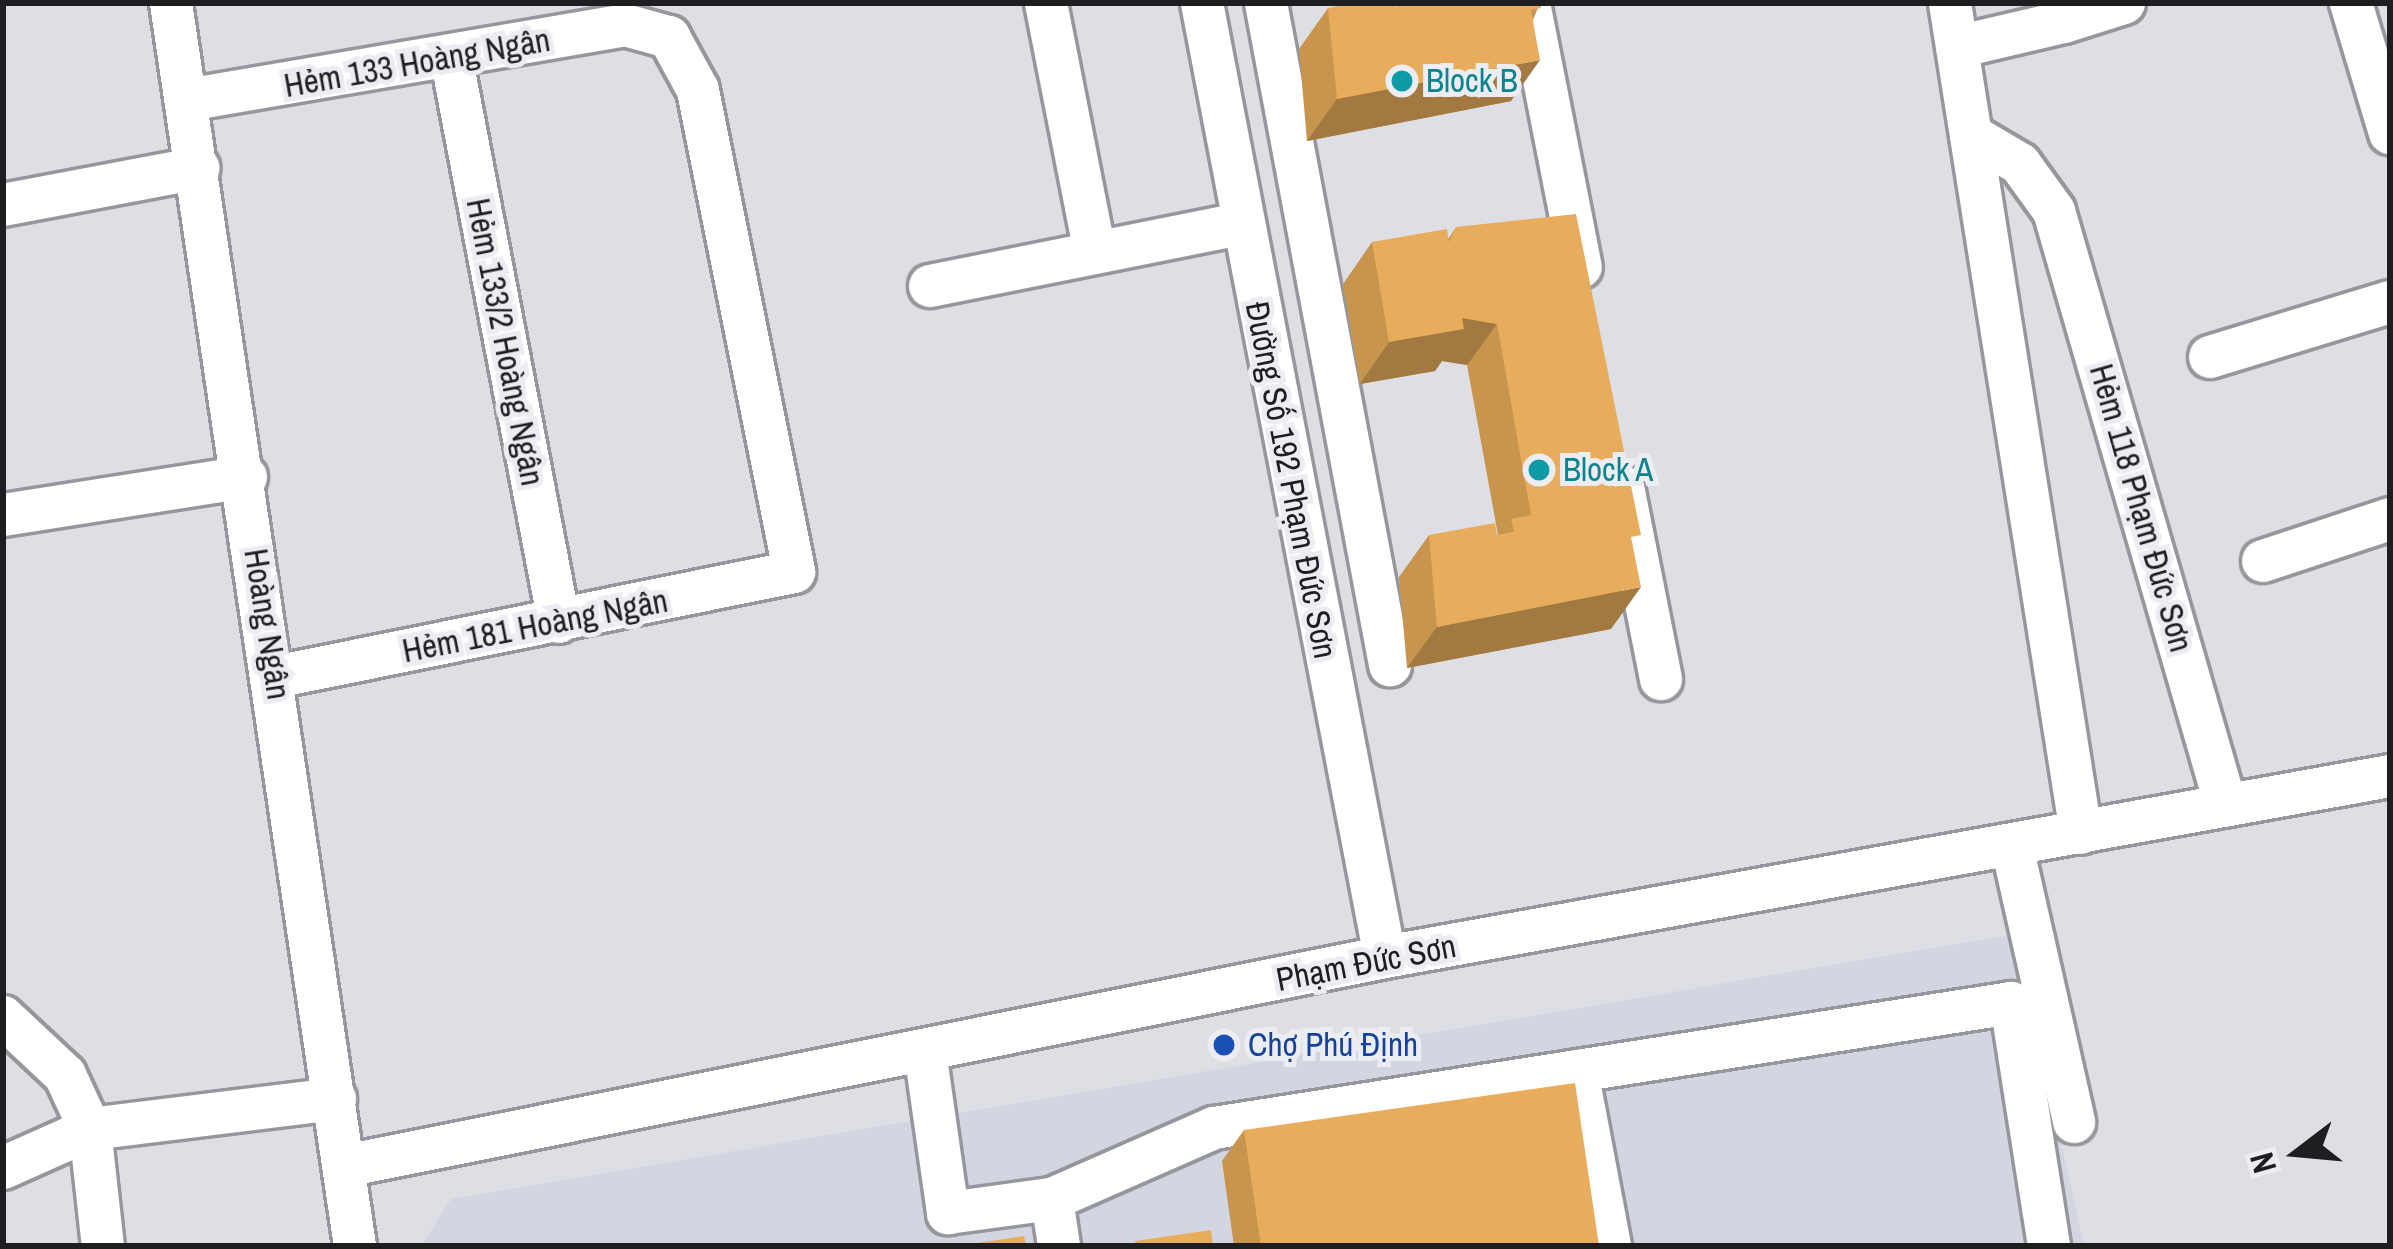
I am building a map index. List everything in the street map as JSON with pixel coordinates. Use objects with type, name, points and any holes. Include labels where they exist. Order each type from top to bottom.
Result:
[{"type":"street","name":"Hoàng Ngân","points":[[171,3],[246,477],[355,1246]]},
{"type":"street","points":[[1046,3],[1094,248]]},
{"type":"street","name":"Đường Số 192 Phạm Đức Sơn","points":[[1202,3],[1240,224],[1385,957]]},
{"type":"street","points":[[1266,3],[1390,665]]},
{"type":"street","points":[[1529,3],[1588,306]]},
{"type":"street","points":[[1950,3],[2081,833]]},
{"type":"street","points":[[1957,47],[2063,12],[2124,3]]},
{"type":"street","points":[[2351,3],[2390,133]]},
{"type":"street","name":"Hẻm 133 Hoàng Ngân","points":[[187,100],[452,61],[623,14]]},
{"type":"street","name":"Hẻm 181 Hoàng Ngân","points":[[275,677],[794,572],[698,90],[669,37],[623,14]]},
{"type":"street","name":"Hẻm 133/2 Hoàng Ngân","points":[[452,61],[559,622]]},
{"type":"street","name":"Hẻm 118 Phạm Đức Sơn","points":[[1970,135],[2020,164],[2054,211],[2226,806]]},
{"type":"street","points":[[3,206],[200,168]]},
{"type":"street","points":[[930,286],[1094,248],[1240,224]]},
{"type":"street","points":[[2210,357],[2390,302]]},
{"type":"street","points":[[1616,446],[1661,679]]},
{"type":"street","points":[[3,515],[246,477]]},
{"type":"street","points":[[2263,561],[2390,519]]},
{"type":"street","points":[[1305,547],[1366,536]]},
{"type":"street","name":"Phạm Đức Sơn","points":[[345,1166],[1385,957],[2390,776]]},
{"type":"street","points":[[2012,846],[2074,1122]]},
{"type":"street","points":[[925,1051],[948,1213],[1052,1199],[1214,1128],[2011,1003],[2049,1246]]},
{"type":"street","points":[[3,1016],[65,1075],[90,1130],[104,1246]]},
{"type":"street","points":[[1577,1071],[1610,1246]]},
{"type":"street","points":[[3,1168],[90,1130],[334,1099]]},
{"type":"street","points":[[1052,1199],[1059,1246]]},
{"type":"shaded area","points":[[2015,934],[2084,1246],[421,1246],[451,1199]]},
{"type":"building","points":[[1396,3],[1397,7],[1540,3],[1541,8],[1531,10],[1540,60],[1337,99],[1328,8]]},
{"type":"building","points":[[1576,214],[1641,535],[1631,537],[1641,587],[1437,627],[1429,535],[1495,523],[1497,535],[1514,532],[1511,519],[1531,515],[1497,324],[1462,318],[1464,329],[1389,342],[1372,242],[1447,229],[1449,242],[1456,227]]},
{"type":"building","points":[[1575,1083],[1599,1246],[1261,1246],[1244,1130]]},
{"type":"building","points":[[1211,1230],[1213,1246],[1136,1246],[1135,1241]]},
{"type":"building","points":[[1024,1236],[1026,1246],[957,1246]]},
{"type":"place","name":"Block B","points":[[1402,81]]},
{"type":"place","name":"Block A","points":[[1539,470]]},
{"type":"place","name":"Chợ Phú Định","points":[[1224,1045]]}]
